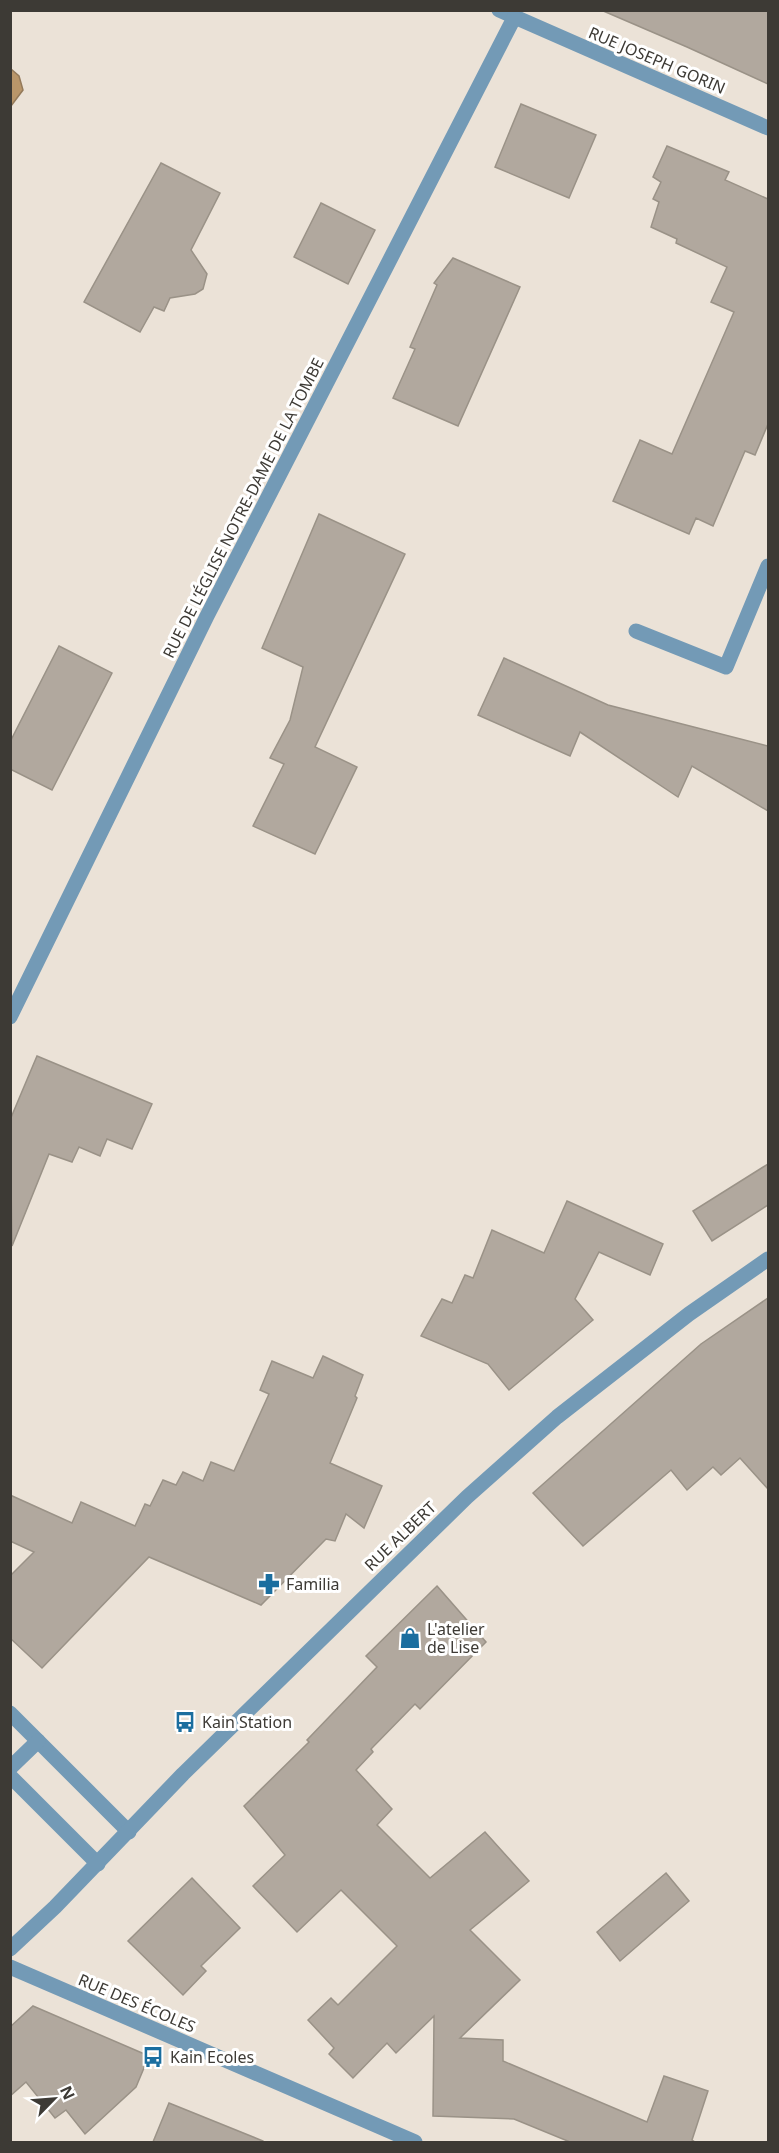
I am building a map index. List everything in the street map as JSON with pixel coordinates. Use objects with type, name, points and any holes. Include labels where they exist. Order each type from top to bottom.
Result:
[{"type":"street","name":"RUE JOSEPH GORIN","points":[[499,10],[768,128]]},
{"type":"street","name":"RUE DE L’ÉGLISE NOTRE-DAME DE LA TOMBE","points":[[10,1017],[207,616],[514,18]]},
{"type":"street","points":[[636,631],[726,667],[768,566]]},
{"type":"street","name":"RUE ALBERT","points":[[10,1949],[98,1864],[183,1774],[466,1497],[557,1417],[689,1314],[768,1259]]},
{"type":"street","points":[[10,1713],[129,1832]]},
{"type":"street","points":[[10,1768],[38,1741]]},
{"type":"street","points":[[10,1776],[98,1864]]},
{"type":"street","name":"RUE DES ÉCOLES","points":[[10,1967],[415,2142]]},
{"type":"shaded area","points":[[11,69],[19,76],[23,90],[11,106]]},
{"type":"building","points":[[601,10],[768,10],[768,84],[687,47]]},
{"type":"building","points":[[521,104],[596,135],[569,198],[495,167]]},
{"type":"building","points":[[667,146],[729,172],[725,180],[768,199],[768,424],[755,455],[745,451],[713,526],[696,518],[689,534],[613,501],[640,440],[672,454],[734,312],[711,302],[727,267],[676,243],[677,239],[651,227],[659,202],[653,199],[661,182],[653,177]]},
{"type":"building","points":[[161,163],[220,193],[191,250],[207,274],[203,289],[195,294],[170,298],[164,311],[154,307],[140,332],[84,302]]},
{"type":"building","points":[[321,203],[375,230],[348,284],[294,257]]},
{"type":"building","points":[[453,258],[520,287],[458,426],[393,398],[415,349],[410,347],[437,285],[434,283]]},
{"type":"building","points":[[319,514],[405,554],[315,747],[357,767],[315,854],[253,826],[284,764],[270,758],[290,720],[303,667],[262,648]]},
{"type":"building","points":[[59,646],[112,673],[52,790],[10,769],[10,742]]},
{"type":"building","points":[[504,658],[608,705],[768,746],[768,811],[692,766],[678,797],[580,732],[570,756],[478,715]]},
{"type":"building","points":[[37,1056],[152,1104],[132,1149],[107,1139],[100,1156],[79,1147],[72,1162],[49,1154],[12,1246],[10,1120]]},
{"type":"building","points":[[768,1164],[768,1205],[712,1241],[693,1211]]},
{"type":"building","points":[[567,1201],[663,1244],[650,1275],[599,1252],[575,1299],[593,1320],[509,1390],[488,1364],[421,1336],[442,1299],[452,1303],[465,1275],[473,1278],[492,1230],[544,1253]]},
{"type":"building","points":[[768,1298],[768,1489],[740,1458],[721,1475],[713,1467],[687,1490],[671,1470],[583,1546],[533,1493],[701,1344]]},
{"type":"building","points":[[323,1356],[363,1375],[355,1396],[357,1398],[330,1463],[382,1486],[364,1528],[346,1514],[335,1541],[326,1539],[261,1605],[149,1557],[42,1668],[10,1638],[10,1576],[34,1552],[10,1541],[10,1495],[72,1523],[81,1502],[135,1526],[145,1504],[150,1506],[163,1480],[176,1485],[183,1472],[203,1481],[211,1462],[234,1471],[269,1394],[260,1390],[272,1361],[313,1378]]},
{"type":"building","points":[[437,1586],[486,1642],[420,1709],[415,1704],[371,1749],[373,1752],[356,1770],[392,1809],[377,1825],[430,1878],[485,1832],[529,1881],[470,1930],[520,1980],[460,2038],[503,2040],[503,2061],[647,2122],[664,2076],[708,2091],[692,2140],[695,2142],[570,2142],[514,2119],[433,2116],[434,2016],[396,2053],[387,2043],[353,2078],[329,2054],[334,2048],[308,2020],[331,1998],[338,2005],[397,1946],[341,1890],[297,1932],[253,1886],[285,1855],[244,1806],[309,1742],[307,1740],[377,1667],[366,1656]]},
{"type":"building","points":[[666,1873],[689,1901],[620,1961],[597,1932]]},
{"type":"building","points":[[192,1878],[240,1928],[201,1966],[206,1971],[183,1995],[128,1941]]},
{"type":"building","points":[[33,2006],[149,2056],[136,2087],[85,2134],[66,2110],[55,2118],[26,2082],[10,2096],[10,2027]]},
{"type":"building","points":[[169,2103],[263,2141],[263,2142],[153,2142]]},
{"type":"place","name":"Familia","points":[[269,1584]]},
{"type":"place","name":"L'atelier de Lise","points":[[410,1638]]},
{"type":"place","name":"Kain Station","points":[[185,1722]]},
{"type":"place","name":"Kain Ecoles","points":[[153,2057]]}]
